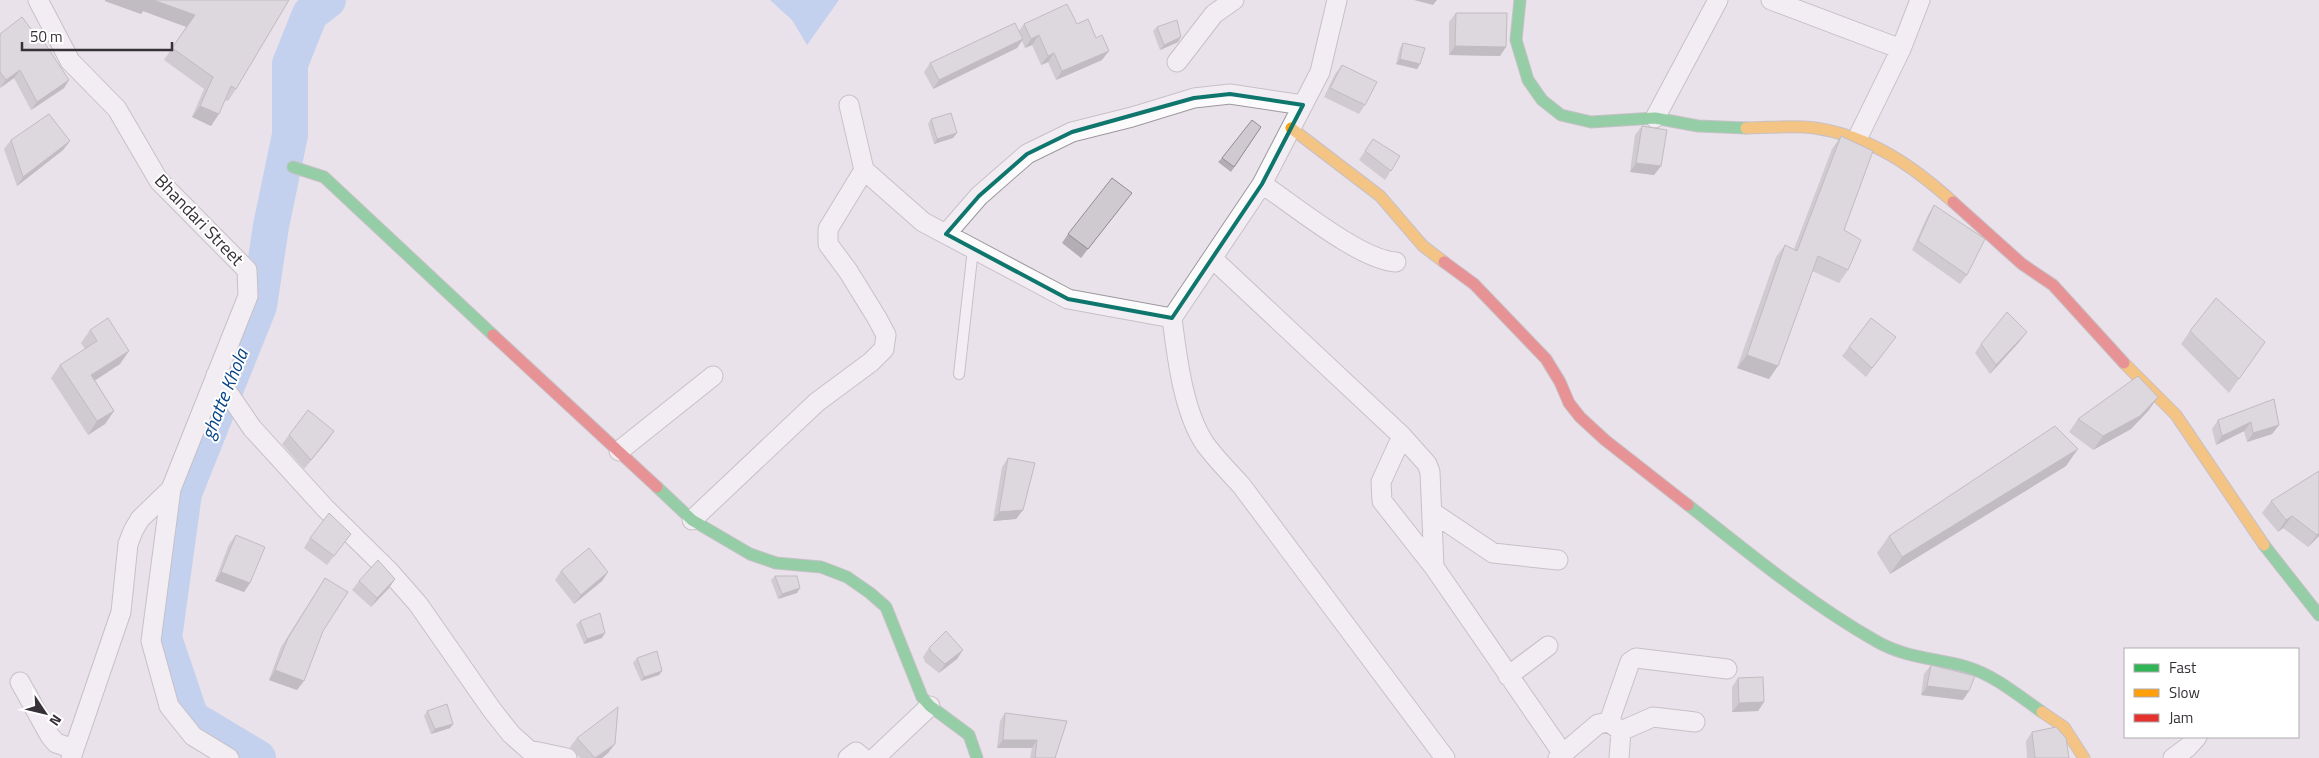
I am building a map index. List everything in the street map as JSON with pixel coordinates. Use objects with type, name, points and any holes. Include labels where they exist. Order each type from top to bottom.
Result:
[{"type":"street","name":"Bhandari Street","points":[[38,0],[70,61],[117,109],[158,181],[247,270],[248,296],[171,488],[151,641],[169,706],[193,736],[229,758]]},
{"type":"street","points":[[1177,62],[1214,14],[1234,0]]},
{"type":"street","points":[[1337,0],[1320,72],[1303,106],[1262,184],[1172,318],[1177,356],[1191,414],[1204,443],[1241,485],[1446,758]]},
{"type":"street","points":[[1520,0],[1516,40],[1528,80],[1542,100],[1561,115],[1591,122],[1655,118],[1698,126],[1725,128],[1815,128],[1857,138],[1873,144],[1902,160],[1939,189],[2022,264],[2053,285],[2071,303],[2104,343],[2176,415],[2263,543],[2319,615]]},
{"type":"street","points":[[1655,118],[1718,0]]},
{"type":"street","points":[[1771,0],[1901,49]]},
{"type":"street","points":[[1857,138],[1901,49],[1920,0]]},
{"type":"street","points":[[946,234],[979,196],[1027,154],[1072,132],[1132,118],[1194,98],[1230,94],[1303,106]]},
{"type":"street","points":[[849,106],[864,170],[923,222],[1068,299],[1172,318]]},
{"type":"street","points":[[1291,128],[1380,196],[1423,246],[1474,284],[1546,359],[1560,382],[1569,403],[1580,417],[1605,440],[1780,578],[1878,642],[1907,654],[1968,668],[1995,680],[2064,728],[2076,742],[2084,758]]},
{"type":"street","points":[[293,167],[324,176],[692,520],[750,554],[776,563],[821,568],[847,577],[870,593],[886,607],[922,697],[935,710],[969,735],[977,758]]},
{"type":"street","points":[[692,520],[817,402],[871,362],[884,349],[886,335],[877,318],[848,271],[828,244],[828,229],[864,170]]},
{"type":"street","points":[[1262,184],[1364,253],[1385,261],[1396,262]]},
{"type":"street","points":[[1213,259],[1402,436],[1427,464],[1430,478],[1434,567]]},
{"type":"street","points":[[216,375],[252,428],[325,508],[389,571],[418,604],[511,734],[529,750],[567,758]]},
{"type":"street","points":[[618,451],[713,376]]},
{"type":"street","points":[[1402,436],[1381,482],[1382,501],[1434,567],[1560,756],[1598,724],[1615,727],[1654,717],[1695,722]]},
{"type":"street","points":[[20,682],[50,736],[56,743],[73,754],[121,612],[128,544],[132,531],[140,519],[171,488]]},
{"type":"street","points":[[1432,512],[1493,553],[1558,560]]},
{"type":"street","points":[[1508,676],[1548,646]]},
{"type":"street","points":[[1619,758],[1615,727],[1630,662],[1636,658],[1727,669]]},
{"type":"street","points":[[875,758],[935,710]]},
{"type":"street","points":[[891,758],[935,710]]},
{"type":"street","points":[[2172,758],[2188,747],[2196,738]]},
{"type":"street","points":[[848,758],[856,752],[863,758]]},
{"type":"lane","points":[[958,374],[974,249]]},
{"type":"highlighted area","points":[[1230,94],[1303,105],[1262,184],[1172,318],[1068,299],[946,234],[979,196],[1027,154],[1072,132],[1194,98]]},
{"type":"water","points":[[770,0],[839,0],[807,45],[792,20]]},
{"type":"building","points":[[153,0],[289,0],[236,89],[231,86],[219,114],[200,106],[213,77],[172,48],[195,15]]},
{"type":"building","points":[[1067,4],[1077,24],[1088,19],[1096,38],[1102,35],[1109,51],[1062,71],[1054,53],[1048,56],[1039,35],[1031,39],[1024,24]]},
{"type":"building","points":[[1456,13],[1507,13],[1506,47],[1455,46]]},
{"type":"building","points":[[22,17],[38,38],[40,36],[69,80],[37,102],[20,70],[6,80],[0,72],[0,34]]},
{"type":"building","points":[[1177,20],[1181,37],[1164,45],[1157,27]]},
{"type":"building","points":[[1015,23],[1023,39],[939,80],[930,63]]},
{"type":"building","points":[[1403,43],[1425,48],[1420,64],[1400,59]]},
{"type":"building","points":[[1342,65],[1377,82],[1365,105],[1330,88]]},
{"type":"building","points":[[951,113],[957,133],[937,139],[931,119]]},
{"type":"building","points":[[49,114],[70,141],[23,177],[11,140]]},
{"type":"building","points":[[1252,120],[1261,127],[1234,167],[1222,158]]},
{"type":"building","points":[[1642,126],[1667,130],[1661,166],[1636,163]]},
{"type":"building","points":[[1841,136],[1873,151],[1844,230],[1861,240],[1848,270],[1818,256],[1778,366],[1747,355],[1785,245],[1797,251]]},
{"type":"building","points":[[1373,139],[1400,156],[1391,171],[1365,151]]},
{"type":"building","points":[[1112,178],[1132,193],[1088,249],[1068,234]]},
{"type":"building","points":[[1934,205],[1985,239],[1967,275],[1918,241]]},
{"type":"building","points":[[2216,298],[2265,342],[2239,379],[2190,331]]},
{"type":"building","points":[[2007,312],[2027,332],[1996,365],[1981,344]]},
{"type":"building","points":[[108,318],[129,351],[91,375],[114,411],[97,421],[60,365],[97,341],[90,330]]},
{"type":"building","points":[[1871,318],[1896,337],[1872,368],[1849,347]]},
{"type":"building","points":[[2138,376],[2158,397],[2140,416],[2103,436],[2078,419]]},
{"type":"building","points":[[2274,399],[2279,425],[2253,433],[2251,422],[2222,436],[2218,420]]},
{"type":"building","points":[[308,410],[334,431],[311,460],[289,435]]},
{"type":"building","points":[[2055,426],[2078,449],[1902,557],[1889,536]]},
{"type":"building","points":[[1008,458],[1035,463],[1023,510],[999,512]]},
{"type":"building","points":[[2319,471],[2319,533],[2317,535],[2292,516],[2286,520],[2271,501]]},
{"type":"building","points":[[329,513],[351,534],[334,556],[310,538]]},
{"type":"building","points":[[236,535],[265,547],[250,583],[221,572]]},
{"type":"building","points":[[589,548],[608,572],[581,595],[561,571]]},
{"type":"building","points":[[378,560],[395,579],[377,598],[359,581]]},
{"type":"building","points":[[775,576],[797,576],[800,588],[782,594]]},
{"type":"building","points":[[325,578],[348,592],[323,631],[304,681],[275,670],[288,638]]},
{"type":"building","points":[[600,613],[605,633],[587,639],[580,621]]},
{"type":"building","points":[[946,631],[963,650],[945,664],[929,648]]},
{"type":"building","points":[[657,651],[662,671],[644,677],[637,658]]},
{"type":"building","points":[[1931,665],[1975,676],[1969,691],[1927,686]]},
{"type":"building","points":[[1763,677],[1764,702],[1739,703],[1738,678]]},
{"type":"building","points":[[447,704],[453,724],[435,729],[427,711]]},
{"type":"building","points":[[618,707],[615,744],[595,758],[577,738]]},
{"type":"building","points":[[1005,713],[1067,721],[1055,758],[1035,758],[1037,740],[1003,740]]},
{"type":"building","points":[[2056,727],[2066,738],[2069,758],[2035,758],[2032,732]]},
{"type":"waterway","name":"ghatte Khola","points":[[258,758],[191,718],[164,638],[184,493],[259,306],[271,226],[290,135],[290,64],[310,14],[328,0]]},
{"type":"traffic: fast","points":[[1520,0],[1516,40],[1528,80],[1542,100],[1561,115],[1591,122],[1655,118],[1698,126],[1746,128]]},
{"type":"traffic: fast","points":[[293,167],[324,177],[493,335]]},
{"type":"traffic: fast","points":[[657,487],[692,520],[750,554],[776,563],[821,567],[847,577],[870,593],[886,607],[922,697],[930,706],[969,735],[977,758]]},
{"type":"traffic: fast","points":[[1688,505],[1803,594],[1876,641],[1898,651],[1967,667],[1987,675],[2042,712]]},
{"type":"traffic: fast","points":[[2264,545],[2319,615]]},
{"type":"traffic: slow","points":[[1746,128],[1807,127],[1835,132],[1854,138],[1890,154],[1922,176],[1953,202]]},
{"type":"traffic: slow","points":[[1291,128],[1380,196],[1423,246],[1444,262]]},
{"type":"traffic: slow","points":[[2124,363],[2176,415],[2264,545]]},
{"type":"traffic: slow","points":[[2042,712],[2064,727],[2084,758]]},
{"type":"traffic: jam","points":[[1953,202],[2022,264],[2053,285],[2124,363]]},
{"type":"traffic: jam","points":[[1444,262],[1474,284],[1546,359],[1560,382],[1569,403],[1580,417],[1605,440],[1688,505]]},
{"type":"traffic: jam","points":[[493,335],[657,487]]}]
